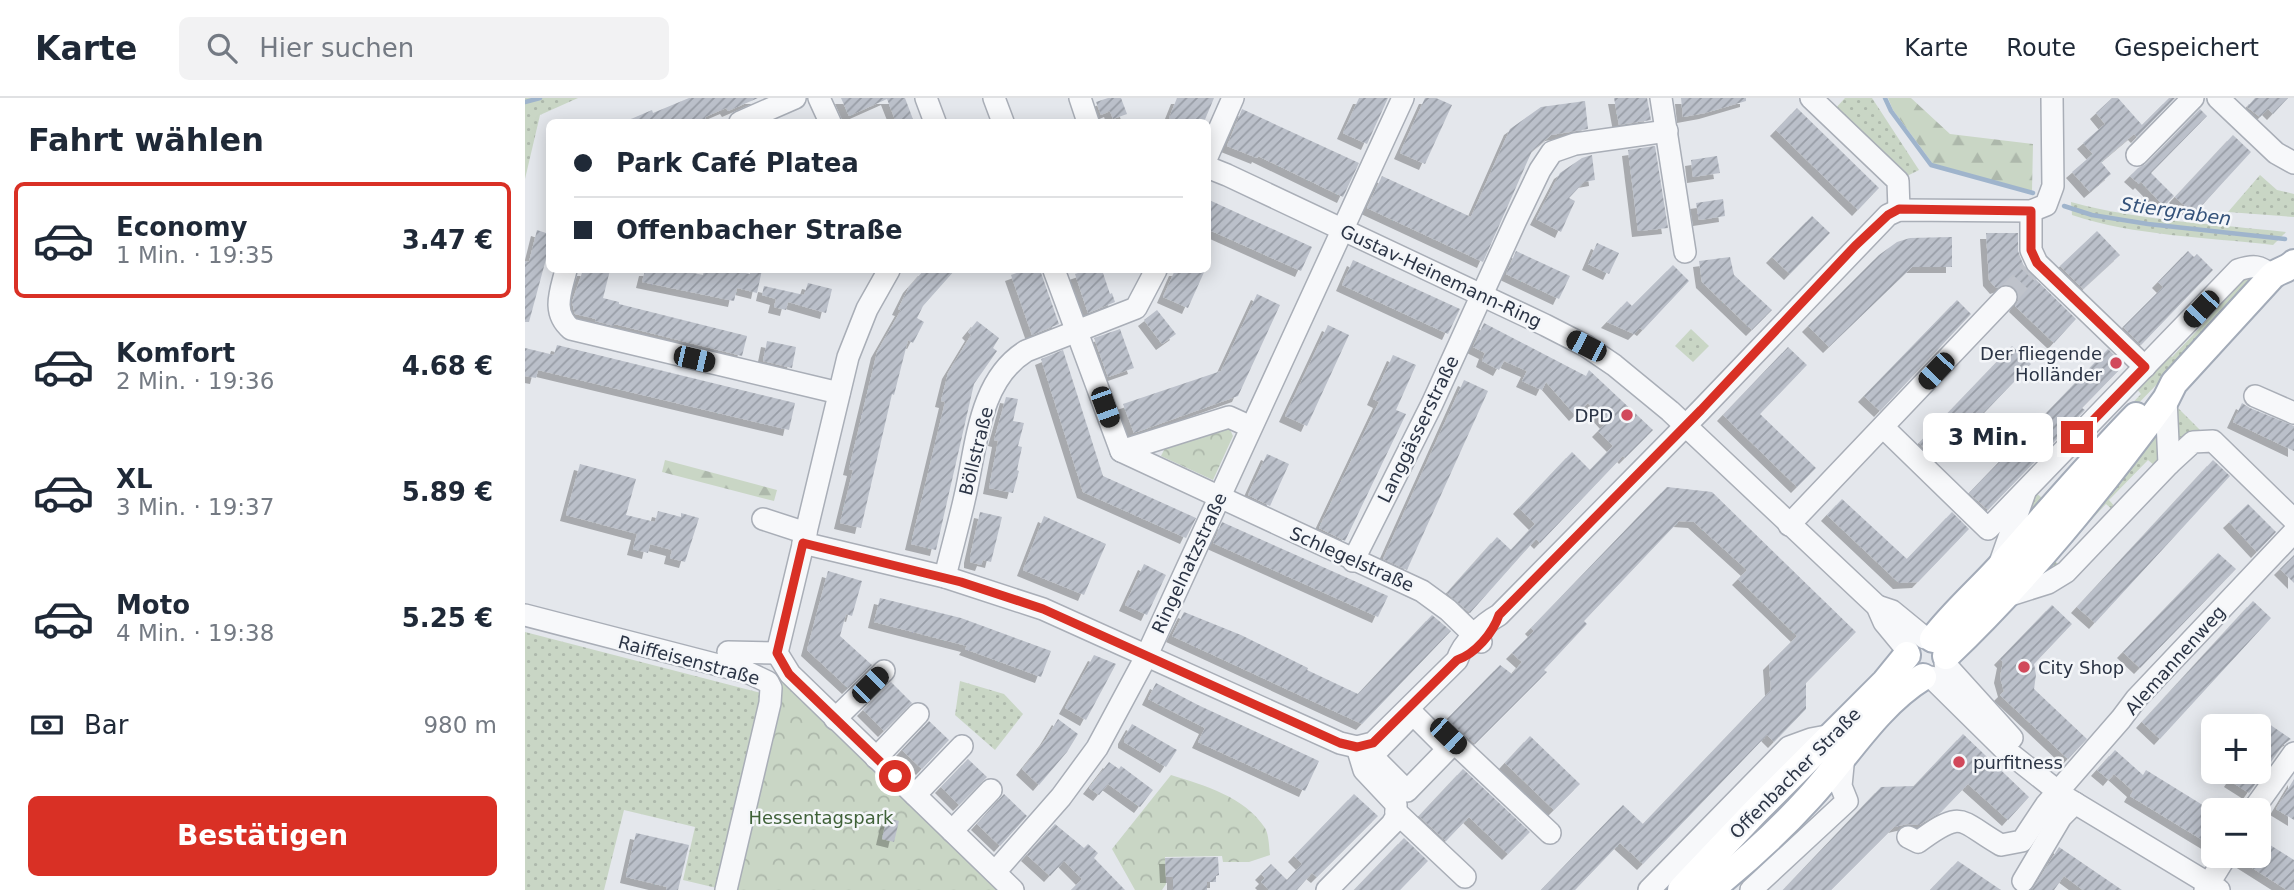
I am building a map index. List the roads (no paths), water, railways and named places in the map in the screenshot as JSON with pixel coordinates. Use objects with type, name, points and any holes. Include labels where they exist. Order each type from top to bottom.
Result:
[{"type":"main road","name":"Offenbacher Straße","points":[[1927,657],[2004,597],[2083,509],[2170,391],[2281,271],[2279,261],[2294,246]]},
{"type":"main road","name":"Offenbacher Straße","points":[[1681,890],[1838,745],[1899,695],[1927,657],[1950,617],[1998,569],[2095,459],[2159,393],[2170,391]]},
{"type":"main road","name":"Offenbacher Straße","points":[[1710,890],[1756,853],[1810,797],[1838,745]]},
{"type":"street","points":[[747,119],[795,98]]},
{"type":"street","points":[[819,98],[829,119]]},
{"type":"street","points":[[926,98],[934,119]]},
{"type":"street","points":[[994,98],[1002,119]]},
{"type":"street","points":[[1080,98],[1087,119]]},
{"type":"street","points":[[1211,148],[1233,98]]},
{"type":"street","name":"Ringelnatzstraße","points":[[995,872],[1061,797],[1097,748],[1147,655],[1403,98]]},
{"type":"street","points":[[1661,98],[1685,252]]},
{"type":"street","points":[[1811,98],[1898,181],[1899,209]]},
{"type":"street","points":[[763,519],[805,538],[945,577],[1043,609],[1340,743],[1357,747],[1373,743],[1457,660],[1467,656],[1478,639],[1495,627],[1499,615],[1888,215],[1899,209],[2031,211],[2046,205],[2053,186],[2052,98]]},
{"type":"street","points":[[2137,155],[2193,98]]},
{"type":"street","points":[[2226,101],[2276,153],[2294,163]]},
{"type":"street","name":"Langgässerstraße","points":[[1353,561],[1432,404],[1540,170],[1552,152],[1575,144],[1667,131]]},
{"type":"street","name":"Gustav-Heinemann-Ring","points":[[1211,169],[1586,346],[1614,365],[1686,425],[1789,526],[1877,606],[1892,611],[1927,657],[2060,792],[2211,888]]},
{"type":"street","points":[[2031,211],[2034,267],[2145,367]]},
{"type":"street","name":"Offenbacher Straße","points":[[1883,427],[1988,529],[2238,270],[2250,266],[2281,271]]},
{"type":"street","points":[[565,273],[558,305],[561,318],[571,329],[839,393]]},
{"type":"street","points":[[887,273],[867,309],[848,357],[777,653],[789,674],[1013,890]]},
{"type":"street","points":[[1055,273],[1079,331],[1121,451],[1229,417],[1251,427]]},
{"type":"street","name":"Böllstraße","points":[[945,577],[967,489],[977,434],[996,381],[1013,359],[1026,351],[1136,308],[1154,273]]},
{"type":"street","points":[[1789,526],[2006,297]]},
{"type":"street","points":[[2169,464],[2170,391]]},
{"type":"street","points":[[2255,396],[2294,413]]},
{"type":"street","name":"Offenbacher Straße","points":[[2004,597],[2049,583],[2066,572],[2193,442],[2213,441],[2294,520]]},
{"type":"street","name":"Schlegelstraße","points":[[1121,451],[1422,591],[1448,610],[1478,639]]},
{"type":"street","name":"Offenbacher Straße","points":[[1998,569],[2017,522],[2026,490]]},
{"type":"street","name":"Alemannenweg","points":[[2060,792],[2143,692],[2294,532]]},
{"type":"street","name":"Raiffeisenstraße","points":[[525,615],[749,673],[768,682],[771,688],[770,704],[726,890]]},
{"type":"street","points":[[728,652],[777,653]]},
{"type":"street","points":[[835,719],[884,671]]},
{"type":"street","points":[[1414,704],[1550,833]]},
{"type":"street","points":[[876,758],[918,714]]},
{"type":"street","points":[[1649,890],[1789,747],[1811,739],[1838,745]]},
{"type":"street","name":"Offenbacher Straße","points":[[1751,890],[1847,801],[1841,786],[1838,745]]},
{"type":"street","points":[[915,795],[962,746]]},
{"type":"street","points":[[1327,890],[1392,824],[1396,812],[1396,804],[1391,797],[1364,770],[1357,747]]},
{"type":"street","points":[[2262,798],[2294,753]]},
{"type":"street","points":[[952,831],[991,790]]},
{"type":"street","points":[[1908,837],[1918,842],[1955,820],[1975,826],[2001,845],[2022,841],[2046,804],[2060,792]]},
{"type":"street","points":[[2023,881],[2061,817],[2060,792]]},
{"type":"street","points":[[1396,812],[1465,877]]},
{"type":"street","points":[[2211,888],[2220,868]]},
{"type":"waterway","name":"Stiergraben","points":[[525,102],[540,98]]},
{"type":"waterway","name":"Stiergraben","points":[[1885,98],[1891,111],[1931,165],[2033,193]]},
{"type":"waterway","name":"Stiergraben","points":[[2064,206],[2092,215],[2148,224],[2285,239]]},
{"type":"tunnel","points":[[2006,297],[2030,271]]},
{"type":"place","name":"Der fliegende Holländer","points":[[2116,363]]},
{"type":"place","name":"DPD","points":[[1627,415]]},
{"type":"place","name":"City Shop","points":[[2024,667]]},
{"type":"place","name":"purfitness","points":[[1959,762]]},
{"type":"park label","name":"Hessentagspark","points":[[821,817]]}]
